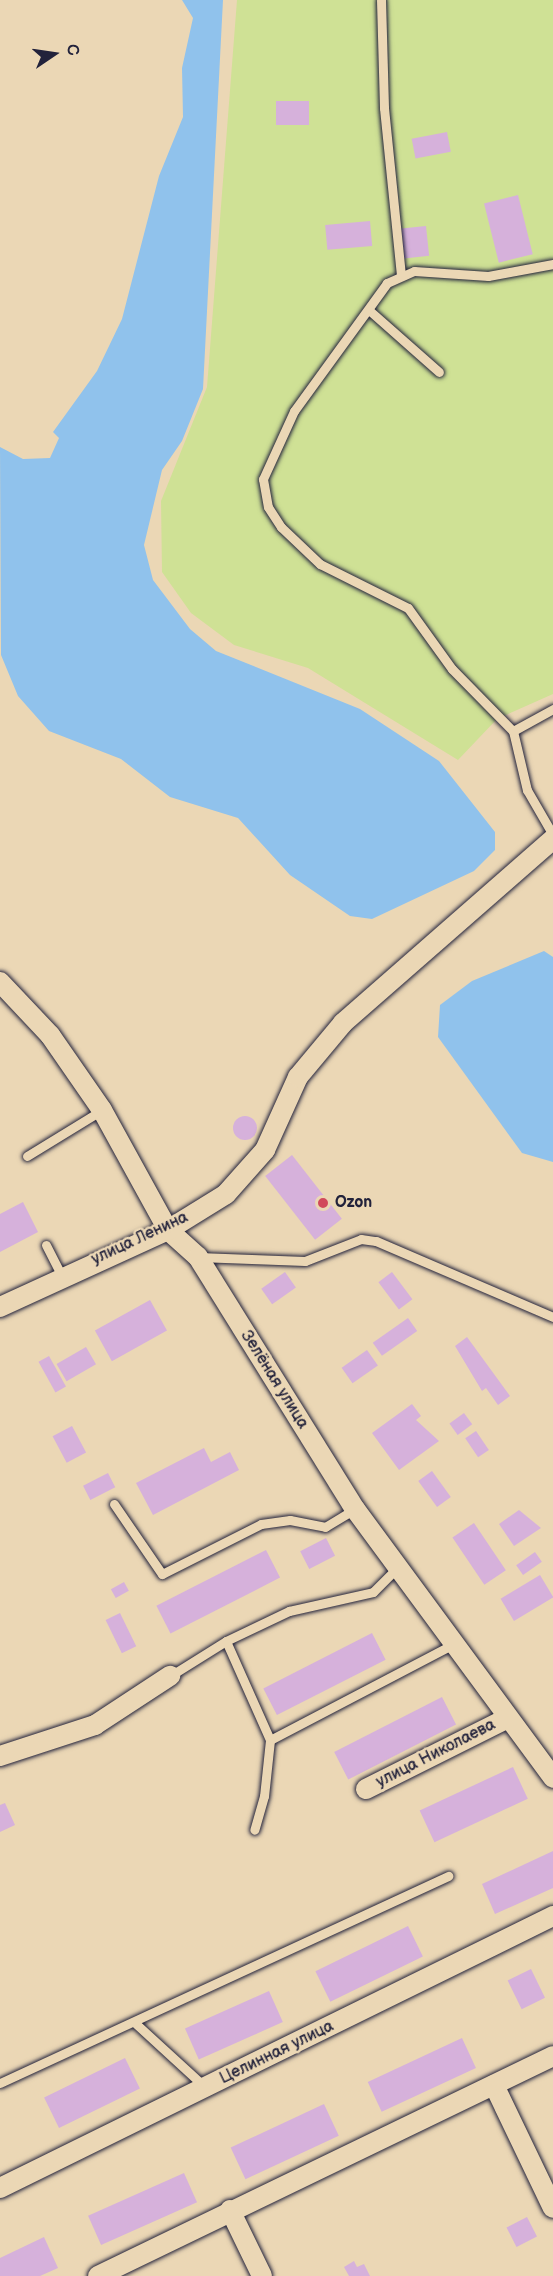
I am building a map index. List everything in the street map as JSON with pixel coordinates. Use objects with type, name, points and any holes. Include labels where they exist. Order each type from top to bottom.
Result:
[{"type":"street","name":"улица Ленина","points":[[0,1306],[61,1275],[168,1230],[247,1176],[314,1056],[343,1023],[553,837]]},
{"type":"street","name":"Зелёная улица","points":[[2,991],[50,1035],[102,1110],[168,1230],[198,1257],[396,1569],[506,1719],[553,1778]]},
{"type":"street","points":[[0,1756],[95,1725],[170,1677]]},
{"type":"street","name":"улица Николаева","points":[[366,1789],[506,1719]]},
{"type":"street","name":"Целинная улица","points":[[0,2188],[553,1916]]},
{"type":"street","points":[[99,2276],[230,2210],[553,2056]]},
{"type":"street","points":[[494,2085],[553,2208]]},
{"type":"street","points":[[230,2210],[262,2276]]},
{"type":"lane","points":[[381,0],[384,108],[401,275]]},
{"type":"lane","points":[[553,264],[488,276],[401,275],[375,297],[370,311],[301,401],[269,456],[263,479],[268,507],[281,527],[320,564],[408,608],[452,669],[513,731],[527,790],[553,837]]},
{"type":"lane","points":[[370,311],[439,372]]},
{"type":"lane","points":[[513,731],[553,709]]},
{"type":"lane","points":[[27,1156],[102,1110]]},
{"type":"lane","points":[[198,1257],[305,1261],[361,1239],[376,1241],[553,1317]]},
{"type":"lane","points":[[46,1245],[61,1275]]},
{"type":"lane","points":[[114,1504],[162,1574],[261,1524],[290,1520],[325,1527],[356,1509]]},
{"type":"lane","points":[[170,1677],[226,1641],[289,1611],[373,1592],[396,1569]]},
{"type":"lane","points":[[226,1641],[270,1740],[264,1796],[254,1830]]},
{"type":"lane","points":[[270,1740],[452,1645]]},
{"type":"lane","points":[[0,2083],[449,1876]]},
{"type":"lane","points":[[134,2022],[206,2088]]},
{"type":"green space","points":[[237,0],[553,0],[553,694],[497,719],[458,760],[308,668],[234,645],[191,613],[162,572],[161,501],[207,387]]},
{"type":"water","points":[[182,0],[223,0],[203,389],[182,441],[162,470],[144,545],[153,580],[190,629],[216,651],[360,709],[439,761],[495,832],[495,850],[474,871],[372,919],[350,916],[290,875],[238,818],[170,797],[121,759],[49,731],[18,696],[1,655],[0,447],[23,459],[50,458],[59,438],[53,432],[97,371],[122,319],[159,176],[183,117],[182,68],[193,18]]},
{"type":"water","points":[[544,951],[553,957],[553,1162],[522,1153],[438,1037],[440,1005],[472,981]]},
{"type":"building","points":[[276,101],[309,101],[309,125],[276,125]]},
{"type":"building","points":[[447,132],[451,152],[415,159],[412,139]]},
{"type":"building","points":[[518,195],[533,254],[499,263],[484,203]]},
{"type":"building","points":[[370,221],[372,246],[327,250],[325,225]]},
{"type":"building","points":[[426,226],[429,256],[404,258],[401,229]]},
{"type":"building","points":[[245,1116],[254,1119],[257,1128],[254,1137],[245,1140],[236,1137],[233,1128],[236,1119]]},
{"type":"building","points":[[292,1155],[342,1219],[315,1240],[265,1176]]},
{"type":"building","points":[[23,1202],[38,1232],[0,1252],[0,1214]]},
{"type":"building","points":[[285,1272],[296,1288],[272,1304],[261,1289]]},
{"type":"building","points":[[392,1272],[412,1299],[399,1309],[378,1282]]},
{"type":"building","points":[[150,1300],[167,1331],[112,1361],[95,1331]]},
{"type":"building","points":[[408,1318],[417,1331],[382,1356],[373,1343]]},
{"type":"building","points":[[467,1337],[510,1396],[498,1405],[486,1388],[482,1391],[455,1346]]},
{"type":"building","points":[[86,1347],[96,1364],[67,1381],[57,1364]]},
{"type":"building","points":[[367,1350],[378,1366],[353,1383],[342,1368]]},
{"type":"building","points":[[49,1356],[66,1387],[55,1392],[39,1362]]},
{"type":"building","points":[[412,1404],[421,1416],[416,1420],[439,1441],[399,1470],[372,1433]]},
{"type":"building","points":[[464,1413],[472,1424],[458,1435],[449,1424]]},
{"type":"building","points":[[72,1426],[86,1452],[67,1463],[53,1436]]},
{"type":"building","points":[[476,1431],[489,1450],[478,1457],[465,1438]]},
{"type":"building","points":[[204,1448],[211,1462],[230,1452],[239,1470],[153,1515],[136,1483]]},
{"type":"building","points":[[432,1471],[451,1497],[437,1507],[418,1481]]},
{"type":"building","points":[[108,1473],[115,1487],[90,1500],[83,1486]]},
{"type":"building","points":[[519,1510],[541,1528],[514,1546],[499,1524]]},
{"type":"building","points":[[474,1523],[506,1570],[484,1585],[452,1538]]},
{"type":"building","points":[[326,1538],[335,1556],[309,1569],[300,1551]]},
{"type":"building","points":[[266,1550],[280,1578],[170,1633],[156,1606]]},
{"type":"building","points":[[535,1552],[542,1562],[523,1575],[516,1565]]},
{"type":"building","points":[[540,1575],[553,1598],[514,1621],[501,1599]]},
{"type":"building","points":[[124,1582],[129,1591],[116,1598],[111,1589]]},
{"type":"building","points":[[120,1613],[136,1646],[122,1653],[106,1620]]},
{"type":"building","points":[[372,1633],[386,1660],[277,1715],[263,1688]]},
{"type":"building","points":[[442,1697],[456,1725],[348,1780],[334,1752]]},
{"type":"building","points":[[513,1767],[528,1799],[434,1842],[420,1811]]},
{"type":"building","points":[[5,1803],[15,1825],[0,1832],[0,1805]]},
{"type":"building","points":[[553,1851],[553,1888],[495,1914],[482,1884]]},
{"type":"building","points":[[408,1926],[423,1957],[330,2002],[315,1971]]},
{"type":"building","points":[[531,1969],[545,1998],[522,2009],[508,1980]]},
{"type":"building","points":[[269,1991],[283,2022],[199,2059],[185,2028]]},
{"type":"building","points":[[462,2038],[476,2068],[382,2112],[368,2082]]},
{"type":"building","points":[[125,2058],[140,2089],[59,2128],[44,2097]]},
{"type":"building","points":[[324,2104],[339,2136],[245,2179],[231,2148]]},
{"type":"building","points":[[184,2173],[197,2202],[101,2245],[88,2216]]},
{"type":"building","points":[[527,2217],[537,2237],[516,2247],[507,2227]]},
{"type":"building","points":[[44,2237],[58,2268],[40,2276],[0,2276],[0,2258]]},
{"type":"building","points":[[354,2261],[357,2267],[364,2264],[370,2276],[349,2276],[344,2267]]},
{"type":"place","name":"Ozon","points":[[323,1203]]}]
